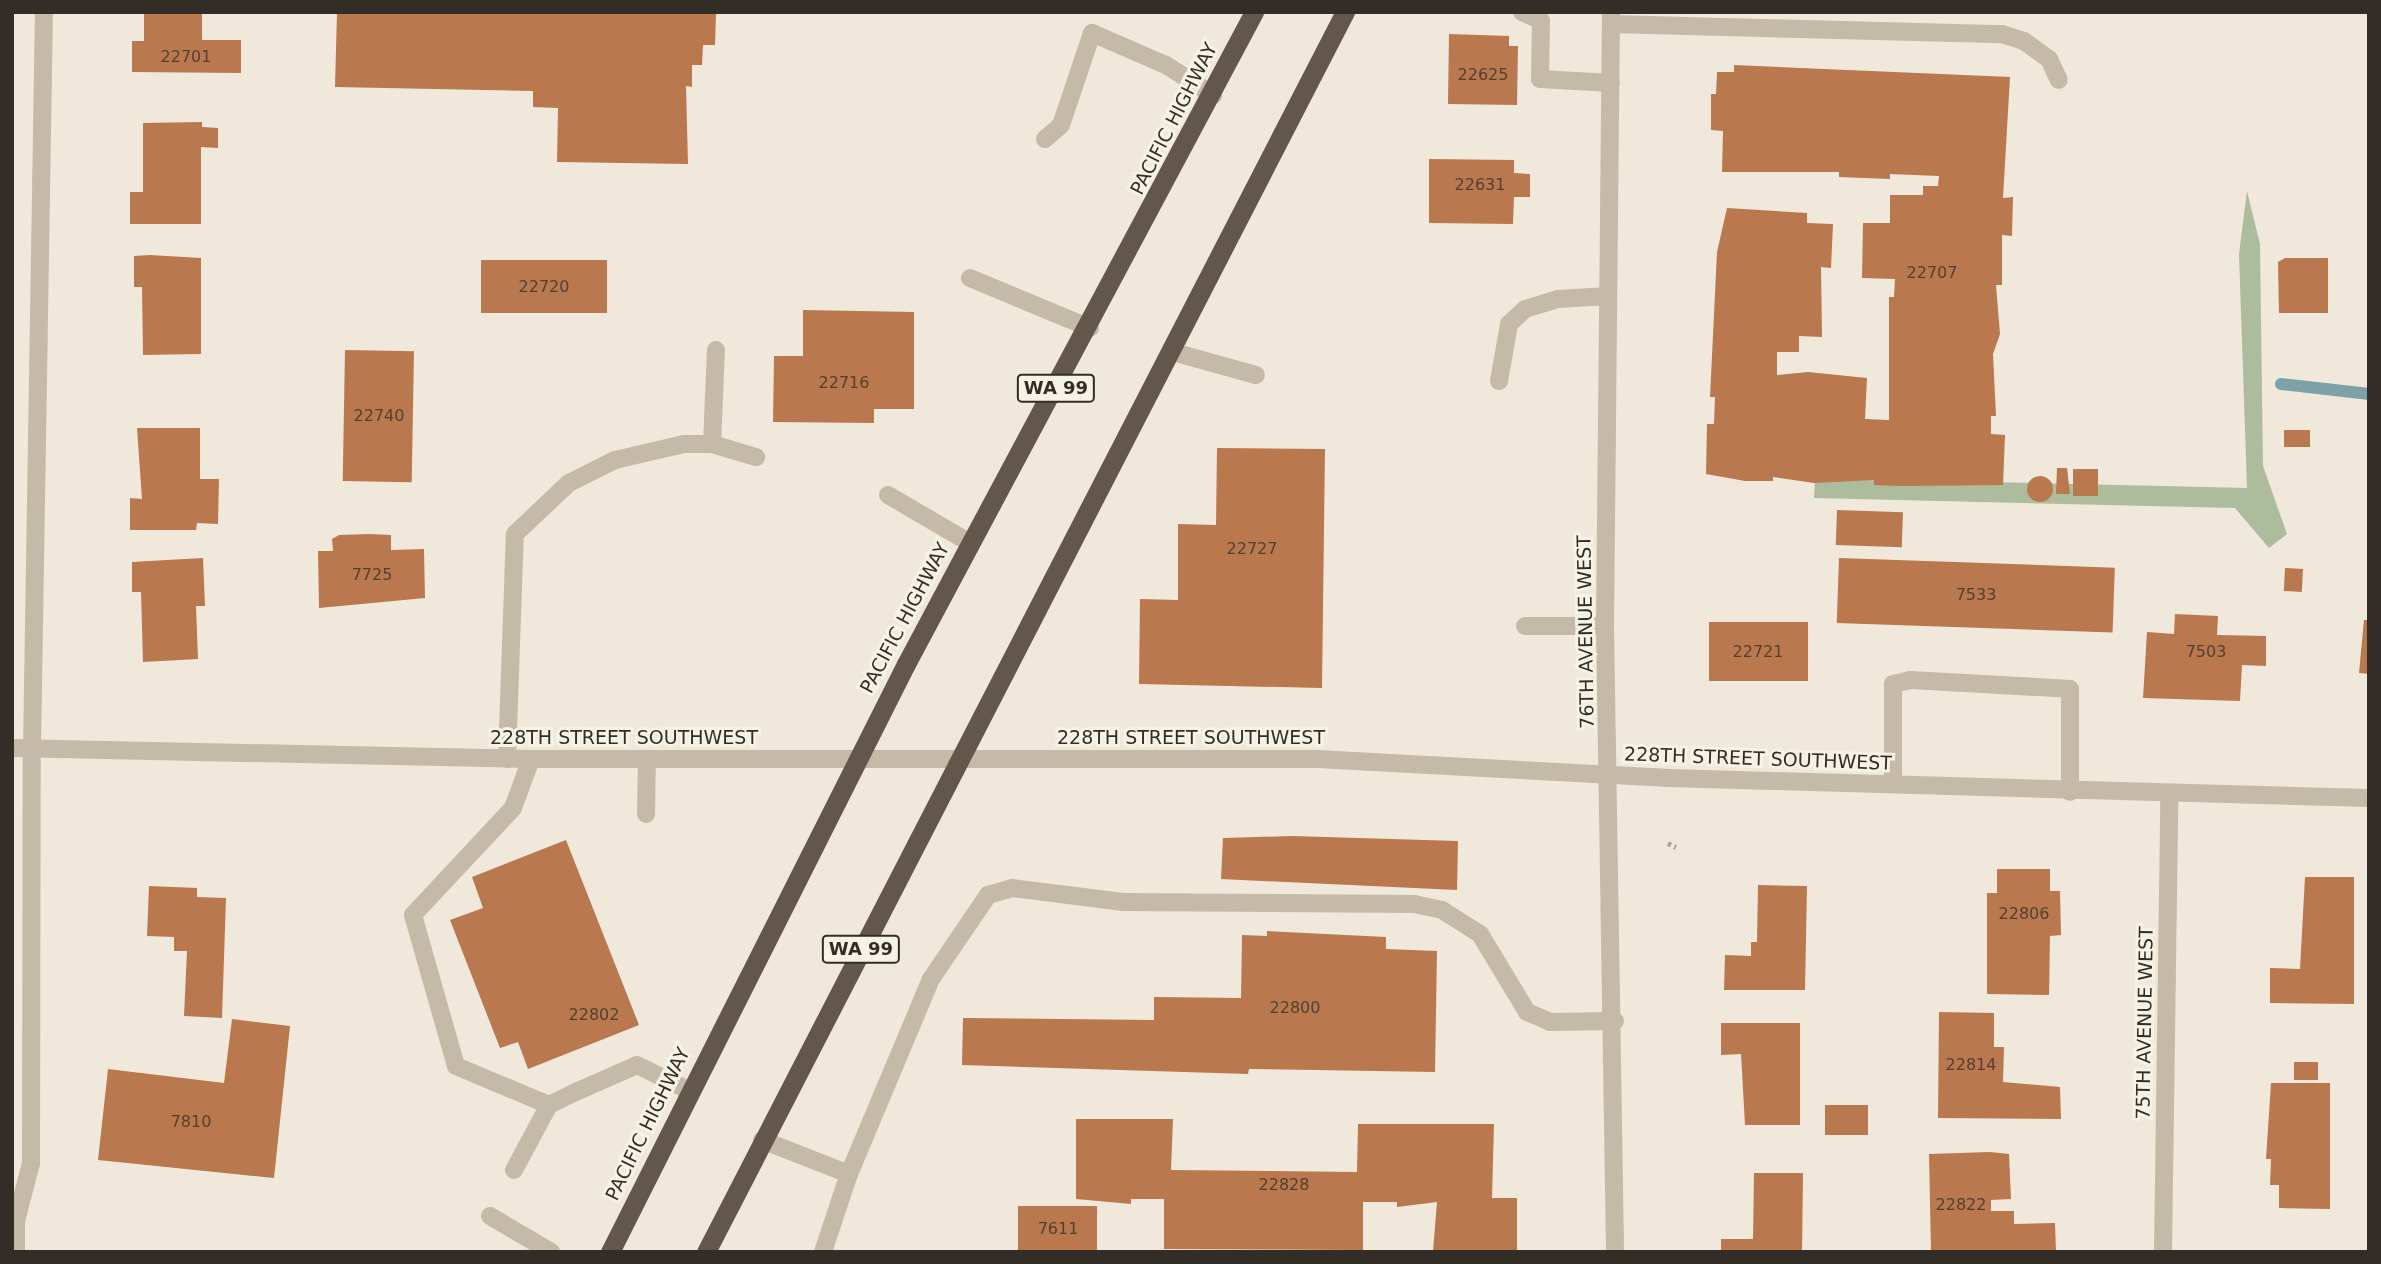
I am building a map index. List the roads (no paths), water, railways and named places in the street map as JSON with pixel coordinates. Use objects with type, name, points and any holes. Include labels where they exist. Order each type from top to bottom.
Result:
[{"type":"highway","name":"PACIFIC HIGHWAY","points":[[610,1252],[688,1090],[855,761],[970,542],[1090,328],[1254,12]]},
{"type":"highway","name":"WA 99","points":[[706,1252],[1173,352],[1345,12]]},
{"type":"street","points":[[16,1252],[16,1221],[31,1163],[33,748],[44,12]]},
{"type":"street","points":[[1522,12],[1542,17],[1540,79],[1611,83]]},
{"type":"street","points":[[1611,18],[2002,34],[2025,41],[2049,59],[2059,80]]},
{"type":"street","name":"76TH AVENUE WEST","points":[[1611,18],[1605,626],[1615,1021],[1615,1252]]},
{"type":"street","points":[[1045,139],[1061,125],[1092,33],[1166,65],[1213,95]]},
{"type":"street","points":[[970,278],[1090,328]]},
{"type":"street","points":[[1499,381],[1509,324],[1525,309],[1558,299],[1608,296]]},
{"type":"street","points":[[712,444],[716,351]]},
{"type":"street","points":[[1173,352],[1256,375]]},
{"type":"street","points":[[507,758],[515,534],[569,482],[615,460],[684,444],[712,444],[757,457]]},
{"type":"street","points":[[888,495],[970,542]]},
{"type":"street","points":[[1525,626],[1605,626]]},
{"type":"street","points":[[1893,784],[1893,684],[1911,680],[2070,689],[2070,792]]},
{"type":"street","name":"228TH STREET SOUTHWEST","points":[[12,748],[531,759],[1317,759],[1608,775],[2070,792],[2369,797]]},
{"type":"street","points":[[531,759],[513,808],[413,915],[456,1066],[549,1105]]},
{"type":"street","points":[[646,814],[647,759]]},
{"type":"street","name":"75TH AVENUE WEST","points":[[2163,1252],[2169,795]]},
{"type":"street","points":[[823,1252],[849,1174],[931,979],[988,895],[1012,888],[1123,902],[1414,904],[1442,910],[1480,934],[1527,1012],[1550,1022],[1615,1021]]},
{"type":"street","points":[[514,1170],[549,1105],[637,1065],[688,1090]]},
{"type":"street","points":[[762,1140],[849,1174]]},
{"type":"street","points":[[490,1216],[551,1252]]},
{"type":"waterway","points":[[2281,384],[2369,394]]}]
